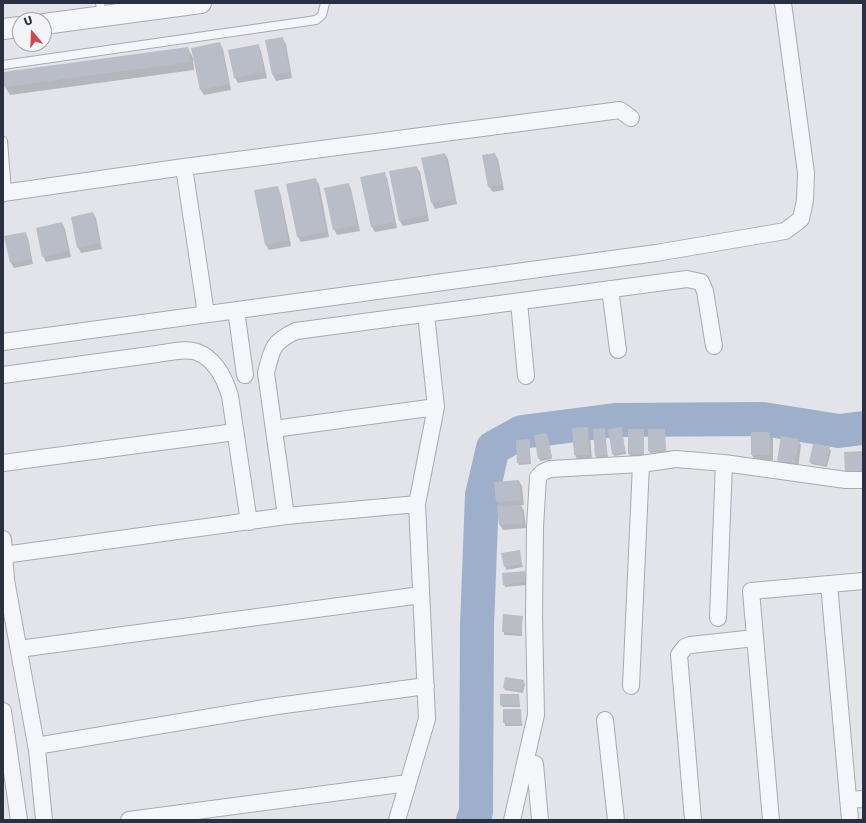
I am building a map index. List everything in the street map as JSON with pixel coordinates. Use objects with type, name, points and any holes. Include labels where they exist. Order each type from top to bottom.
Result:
[{"type":"street","points":[[52,22],[101,10],[201,3]]},
{"type":"street","points":[[3,342],[656,253],[785,231],[801,219],[805,200],[806,173],[783,3]]},
{"type":"street","points":[[5,193],[184,167],[620,110],[631,118]]},
{"type":"street","points":[[184,167],[206,314]]},
{"type":"street","points":[[286,516],[266,373],[270,354],[280,338],[296,331],[687,279],[700,282],[705,291],[714,346]]},
{"type":"street","points":[[610,289],[618,350]]},
{"type":"street","points":[[519,302],[526,376]]},
{"type":"street","points":[[236,310],[245,375]]},
{"type":"street","points":[[397,820],[427,720],[417,504],[436,407],[426,314]]},
{"type":"street","points":[[3,375],[182,351],[197,352],[210,360],[225,378],[230,396],[248,522]]},
{"type":"street","points":[[225,378],[266,373]]},
{"type":"street","points":[[274,429],[436,407]]},
{"type":"street","points":[[3,463],[235,432]]},
{"type":"street","points":[[512,820],[536,715],[534,616],[535,527],[538,477],[543,472],[550,469],[641,464],[676,459],[724,463],[846,480],[863,480]]},
{"type":"street","points":[[718,618],[724,463]]},
{"type":"street","points":[[631,686],[641,464]]},
{"type":"street","points":[[4,555],[286,516],[417,504]]},
{"type":"street","points":[[3,538],[6,580],[36,746],[44,820]]},
{"type":"street","points":[[771,820],[751,591],[863,581]]},
{"type":"street","points":[[829,584],[855,799],[850,820]]},
{"type":"street","points":[[19,649],[421,595]]},
{"type":"street","points":[[693,820],[679,655],[690,645],[755,638]]},
{"type":"street","points":[[36,746],[277,706],[426,686]]},
{"type":"street","points":[[3,711],[5,745],[19,820]]},
{"type":"street","points":[[605,720],[616,820]]},
{"type":"street","points":[[535,764],[540,820]]},
{"type":"street","points":[[129,820],[408,783]]},
{"type":"lane","points":[[3,65],[316,20],[322,15],[325,3]]},
{"type":"lane","points":[[3,141],[5,193]]},
{"type":"building","points":[[283,37],[290,72],[272,75],[265,40]]},
{"type":"building","points":[[220,42],[229,84],[200,90],[191,48]]},
{"type":"building","points":[[259,44],[264,72],[234,78],[228,50]]},
{"type":"building","points":[[188,47],[190,62],[4,87],[3,72]]},
{"type":"building","points":[[445,153],[454,199],[431,203],[421,158]]},
{"type":"building","points":[[495,153],[502,184],[488,187],[482,155]]},
{"type":"building","points":[[417,166],[427,215],[399,221],[389,171]]},
{"type":"building","points":[[385,172],[395,222],[371,227],[360,177]]},
{"type":"building","points":[[316,178],[326,232],[297,237],[286,184]]},
{"type":"building","points":[[349,183],[357,225],[333,230],[324,188]]},
{"type":"building","points":[[278,186],[288,240],[265,245],[254,190]]},
{"type":"building","points":[[93,212],[100,243],[77,248],[71,217]]},
{"type":"building","points":[[62,222],[68,251],[42,257],[36,228]]},
{"type":"building","points":[[26,232],[31,259],[10,263],[4,236]]},
{"type":"building","points":[[588,427],[589,455],[574,455],[572,428]]},
{"type":"building","points":[[622,427],[625,452],[612,454],[608,429]]},
{"type":"building","points":[[605,428],[607,455],[595,456],[593,429]]},
{"type":"building","points":[[628,429],[644,429],[644,453],[628,454]]},
{"type":"building","points":[[648,429],[665,429],[666,450],[648,451]]},
{"type":"building","points":[[751,432],[770,432],[770,455],[751,455]]},
{"type":"building","points":[[547,433],[552,457],[538,459],[534,435]]},
{"type":"building","points":[[781,436],[799,439],[795,463],[777,461]]},
{"type":"building","points":[[530,439],[530,462],[517,463],[516,440]]},
{"type":"building","points":[[813,444],[830,447],[826,465],[809,462]]},
{"type":"building","points":[[863,451],[863,472],[845,473],[844,452]]},
{"type":"building","points":[[519,480],[521,500],[496,502],[494,482]]},
{"type":"building","points":[[521,505],[523,523],[499,525],[497,507]]},
{"type":"building","points":[[520,550],[522,564],[504,567],[501,553]]},
{"type":"building","points":[[525,571],[526,582],[503,585],[502,573]]},
{"type":"building","points":[[503,614],[523,616],[521,634],[502,632]]},
{"type":"building","points":[[505,677],[524,680],[522,691],[503,688]]},
{"type":"building","points":[[500,694],[519,694],[519,705],[500,705]]},
{"type":"building","points":[[503,709],[521,709],[521,724],[503,723]]},
{"type":"waterway","points":[[473,820],[476,812],[477,626],[482,495],[493,448],[522,432],[615,420],[763,419],[839,431],[863,428]]}]
